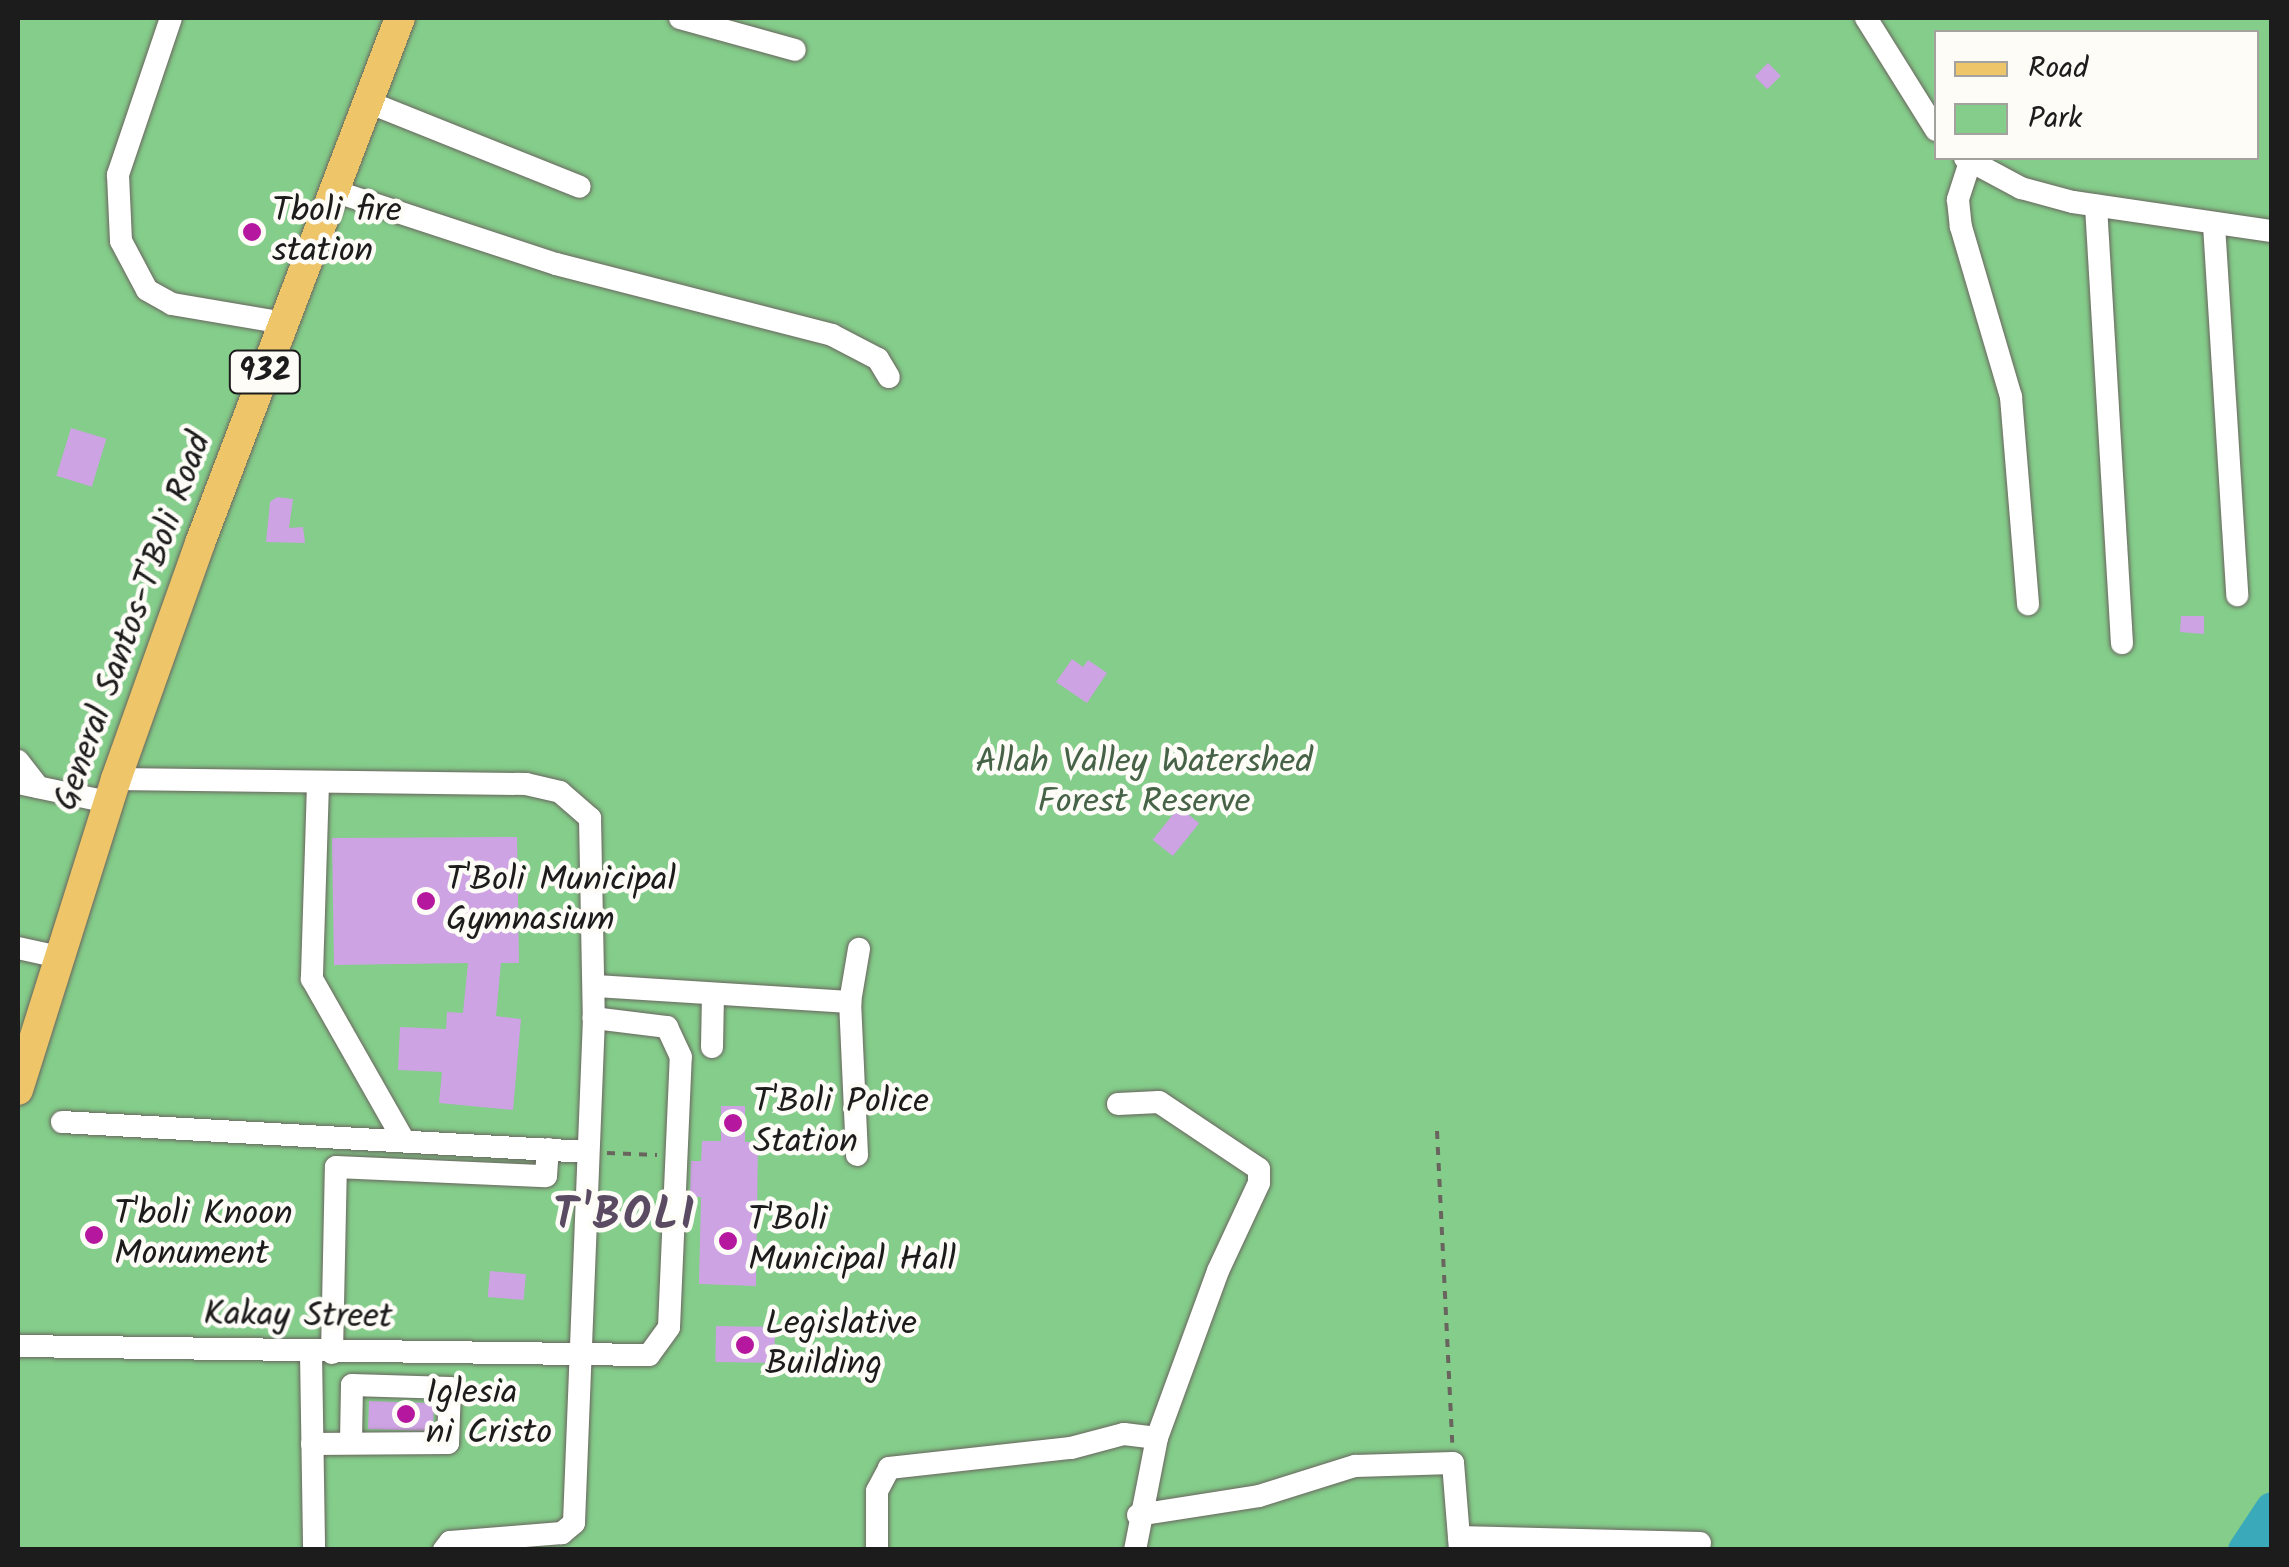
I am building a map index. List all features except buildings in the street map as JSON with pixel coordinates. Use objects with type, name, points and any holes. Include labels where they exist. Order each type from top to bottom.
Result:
[{"type":"main road","name":"General Santos-T'Boli Road","points":[[18,1090],[26,1035],[59,958],[112,791],[400,18]]},
{"type":"street","points":[[170,18],[118,175],[120,242],[146,290],[172,304],[284,323]]},
{"type":"street","points":[[680,18],[795,50]]},
{"type":"street","points":[[1866,18],[1934,127]]},
{"type":"street","points":[[368,102],[580,187]]},
{"type":"street","points":[[2028,604],[2011,398],[1961,227],[1958,200],[1968,160],[2021,188],[2096,206],[2272,231]]},
{"type":"street","points":[[334,191],[556,264],[832,335],[878,358],[889,377]]},
{"type":"street","points":[[2096,206],[2122,643]]},
{"type":"street","points":[[2214,225],[2237,595]]},
{"type":"street","points":[[18,761],[28,785],[112,791],[318,784],[526,784],[576,802],[595,832],[594,1018],[570,1530],[450,1542],[444,1550]]},
{"type":"street","points":[[318,784],[312,979],[404,1142]]},
{"type":"street","points":[[18,948],[59,958]]},
{"type":"street","points":[[857,1155],[850,1002],[859,949]]},
{"type":"street","points":[[594,986],[850,1002]]},
{"type":"street","points":[[712,1047],[713,994]]},
{"type":"street","name":"Kakay Street","points":[[18,1346],[649,1356],[664,1341],[681,1056],[676,1038],[650,1020],[594,1018]]},
{"type":"street","points":[[1118,1104],[1159,1102],[1259,1169],[1259,1183],[1218,1270],[1157,1438],[1138,1515],[1135,1550]]},
{"type":"street","points":[[62,1122],[587,1152]]},
{"type":"street","points":[[314,1550],[312,1444],[336,1166],[546,1176],[548,1150]]},
{"type":"street","points":[[312,1444],[351,1444],[448,1443],[450,1388],[352,1386],[351,1444]]},
{"type":"street","points":[[876,1550],[878,1491],[889,1468],[1070,1448],[1124,1434],[1157,1438]]},
{"type":"street","points":[[1138,1515],[1259,1496],[1355,1466],[1453,1463],[1459,1543],[1700,1543]]},
{"type":"path","points":[[1438,1131],[1453,1463]]},
{"type":"path","points":[[587,1152],[676,1156]]},
{"type":"green space","name":"Allah Valley Watershed Forest Reserve","points":[[18,18],[2271,18],[2271,1549],[18,1549]]},
{"type":"waterway","points":[[2245,1550],[2272,1509]]},
{"type":"place","name":"Tboli fire station","points":[[252,232]]},
{"type":"place","name":"T'Boli Municipal Gymnasium","points":[[426,901]]},
{"type":"place","name":"T'Boli Police Station","points":[[733,1123]]},
{"type":"place","name":"T'boli Knoon Monument","points":[[94,1235]]},
{"type":"place","name":"T'Boli Municipal Hall","points":[[728,1241]]},
{"type":"place","name":"Legislative Building","points":[[745,1345]]},
{"type":"place","name":"Iglesia ni Cristo","points":[[406,1414]]},
{"type":"district","name":"T'BOLI","points":[[625,1218]]}]
